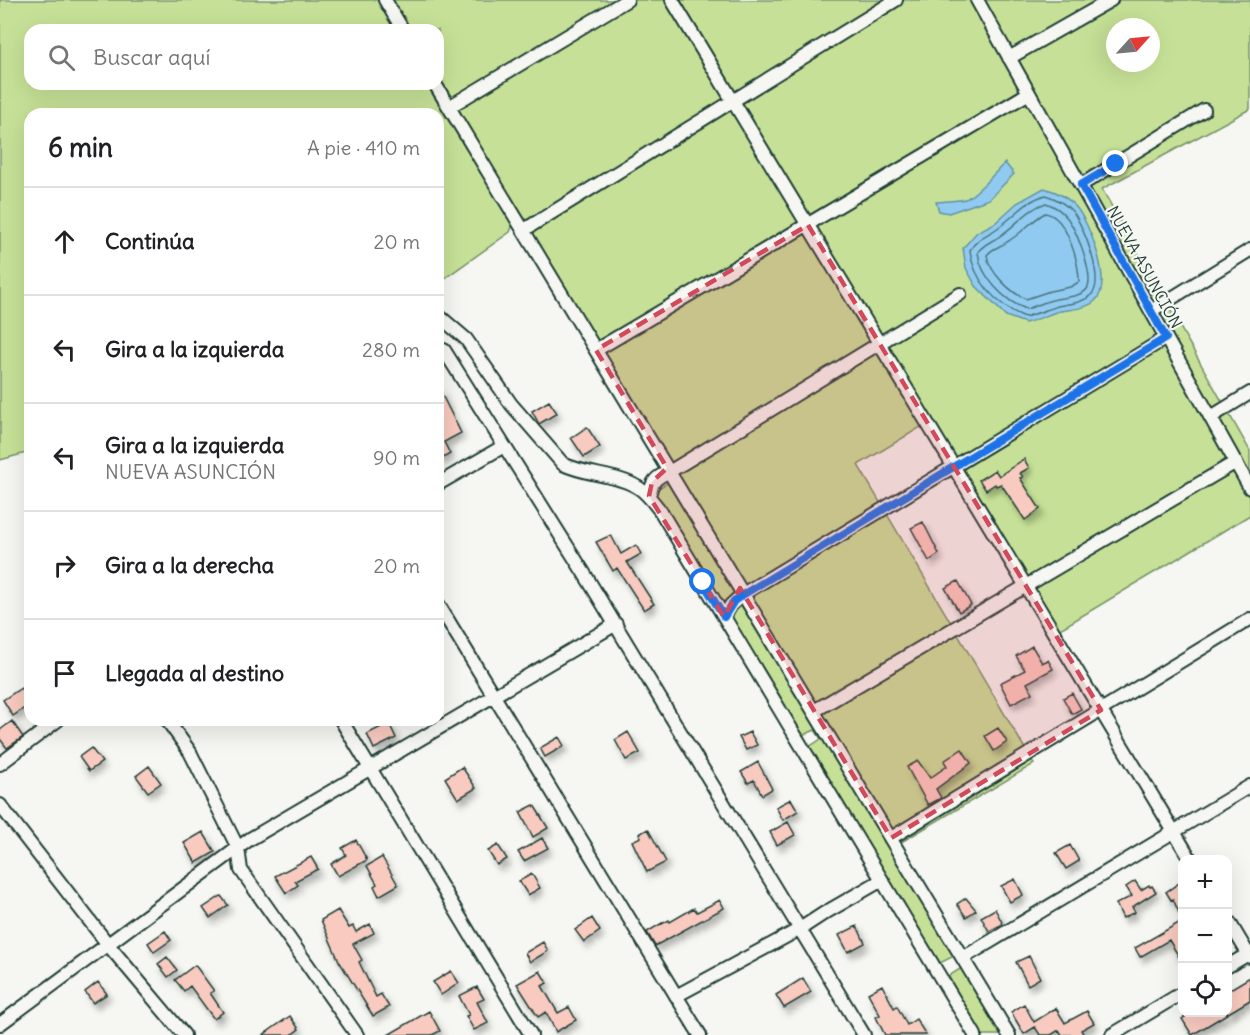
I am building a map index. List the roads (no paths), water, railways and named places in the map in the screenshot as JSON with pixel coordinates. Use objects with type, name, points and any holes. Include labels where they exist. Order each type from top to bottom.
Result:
[{"type":"street","points":[[385,0],[399,24]]},
{"type":"street","points":[[449,107],[627,0]]},
{"type":"street","points":[[672,0],[1188,855]]},
{"type":"street","points":[[524,230],[896,0]]},
{"type":"street","name":"NUEVA ASUNCIÓN","points":[[977,0],[1250,488]]},
{"type":"street","points":[[1010,58],[1111,0]]},
{"type":"street","points":[[439,90],[1010,1035]]},
{"type":"street","points":[[596,350],[1029,93]]},
{"type":"street","points":[[1081,185],[1204,110]]},
{"type":"street","points":[[1151,310],[1250,250]]},
{"type":"street","points":[[649,496],[652,482],[659,476],[960,294]]},
{"type":"street","points":[[444,320],[466,339],[511,404],[563,464],[573,469],[637,486],[649,496],[661,512],[975,1035]]},
{"type":"street","points":[[724,617],[734,601],[744,594],[1166,338]]},
{"type":"street","points":[[444,350],[616,624],[864,1035]]},
{"type":"street","points":[[1211,417],[1250,393]]},
{"type":"street","points":[[444,481],[504,446]]},
{"type":"street","points":[[814,711],[1236,462]]},
{"type":"street","points":[[444,614],[700,1035]]},
{"type":"street","points":[[891,838],[1250,619]]},
{"type":"street","points":[[444,725],[616,624]]},
{"type":"street","points":[[0,764],[50,726]]},
{"type":"street","points":[[171,726],[190,752],[238,848],[242,870],[357,1035]]},
{"type":"street","points":[[345,726],[531,1035]]},
{"type":"street","points":[[0,1024],[250,839],[443,726]]},
{"type":"street","points":[[963,958],[1250,786]]},
{"type":"street","points":[[0,805],[107,944],[184,1035]]},
{"type":"street","points":[[676,996],[800,929],[882,880]]},
{"type":"street","points":[[1232,928],[1249,955],[1232,964]]},
{"type":"street","points":[[1112,1035],[1178,995]]},
{"type":"water","points":[[1005,163],[1014,174],[989,199],[949,213],[939,211],[936,202],[969,197]]},
{"type":"water","points":[[1044,188],[1065,197],[1081,214],[1097,253],[1102,281],[1100,293],[1091,304],[1056,312],[1025,323],[1006,316],[976,286],[966,268],[963,248],[977,232],[995,223],[1017,203]]}]
